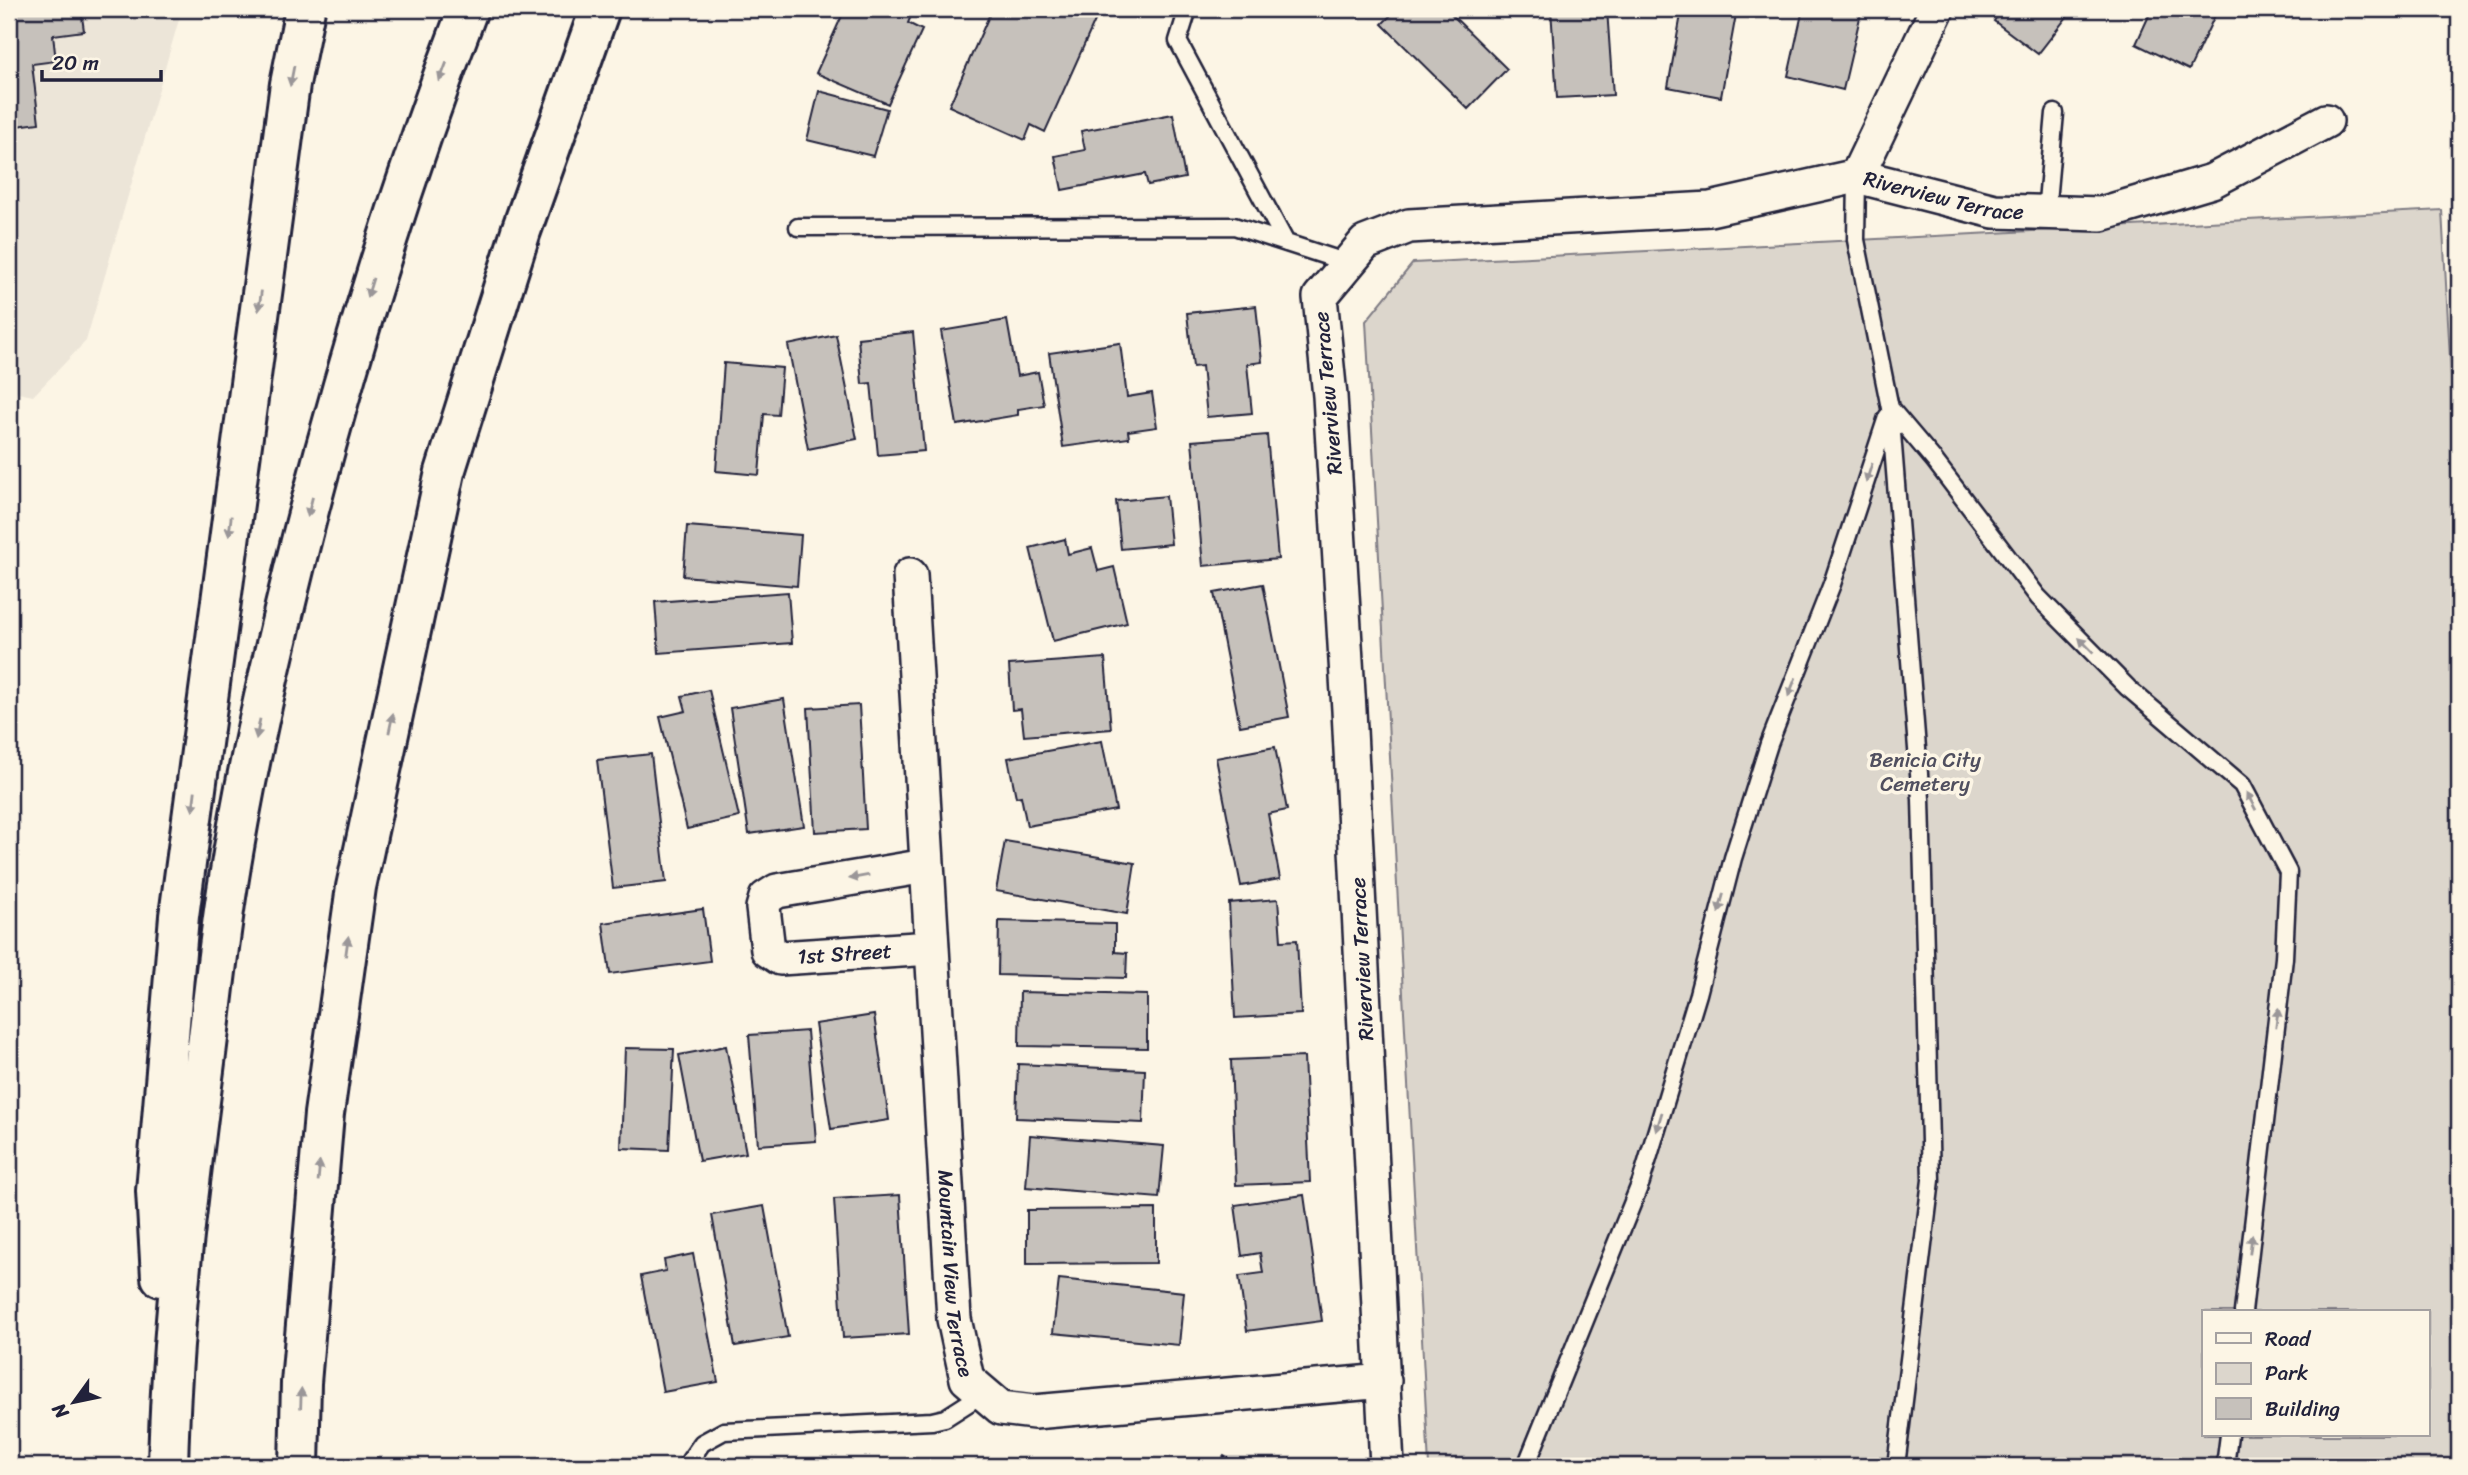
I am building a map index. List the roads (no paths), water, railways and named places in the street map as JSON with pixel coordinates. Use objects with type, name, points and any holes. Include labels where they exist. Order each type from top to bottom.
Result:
[{"type":"highway","points":[[169,1415],[156,1191],[180,916],[290,84],[305,9]]},
{"type":"highway","points":[[168,1466],[169,1415],[186,1210],[228,883],[268,673],[320,467],[369,289],[428,113],[468,9]]},
{"type":"highway","points":[[299,1466],[301,1382],[324,1114],[356,887],[446,472],[521,231],[600,9]]},
{"type":"street","points":[[1857,177],[1937,9]]},
{"type":"street","name":"Riverview Terrace","points":[[1387,1466],[1348,697],[1330,396],[1320,298],[1365,243],[1409,226],[1710,209],[1857,177],[1994,211],[2102,214],[2212,181],[2326,121]]},
{"type":"street","name":"Mountain View Terrace","points":[[910,575],[954,1319],[967,1379],[1002,1408],[1034,1412],[1384,1381]]},
{"type":"street","name":"1st Street","points":[[926,866],[777,891],[766,898],[763,908],[768,950],[780,958],[931,948]]},
{"type":"lane","points":[[1188,9],[1178,41],[1286,243]]},
{"type":"lane","points":[[2046,212],[2056,113]]},
{"type":"lane","points":[[1857,177],[1856,240],[1890,408],[1921,799],[1931,1180],[1896,1466]]},
{"type":"lane","points":[[798,227],[1234,226],[1348,263]]},
{"type":"lane","points":[[1890,408],[1934,460],[2038,597],[2128,688],[2242,785],[2288,872],[2284,958],[2243,1310]]},
{"type":"lane","points":[[1526,1466],[1641,1182],[1698,993],[1733,858],[1769,744],[1832,584],[1890,408]]},
{"type":"lane","points":[[686,1466],[702,1443],[724,1432],[932,1420],[945,1418],[984,1393]]},
{"type":"lane","points":[[2225,1466],[2229,1436]]},
{"type":"park label","name":"Benicia City Cemetery","points":[[1925,772]]}]
